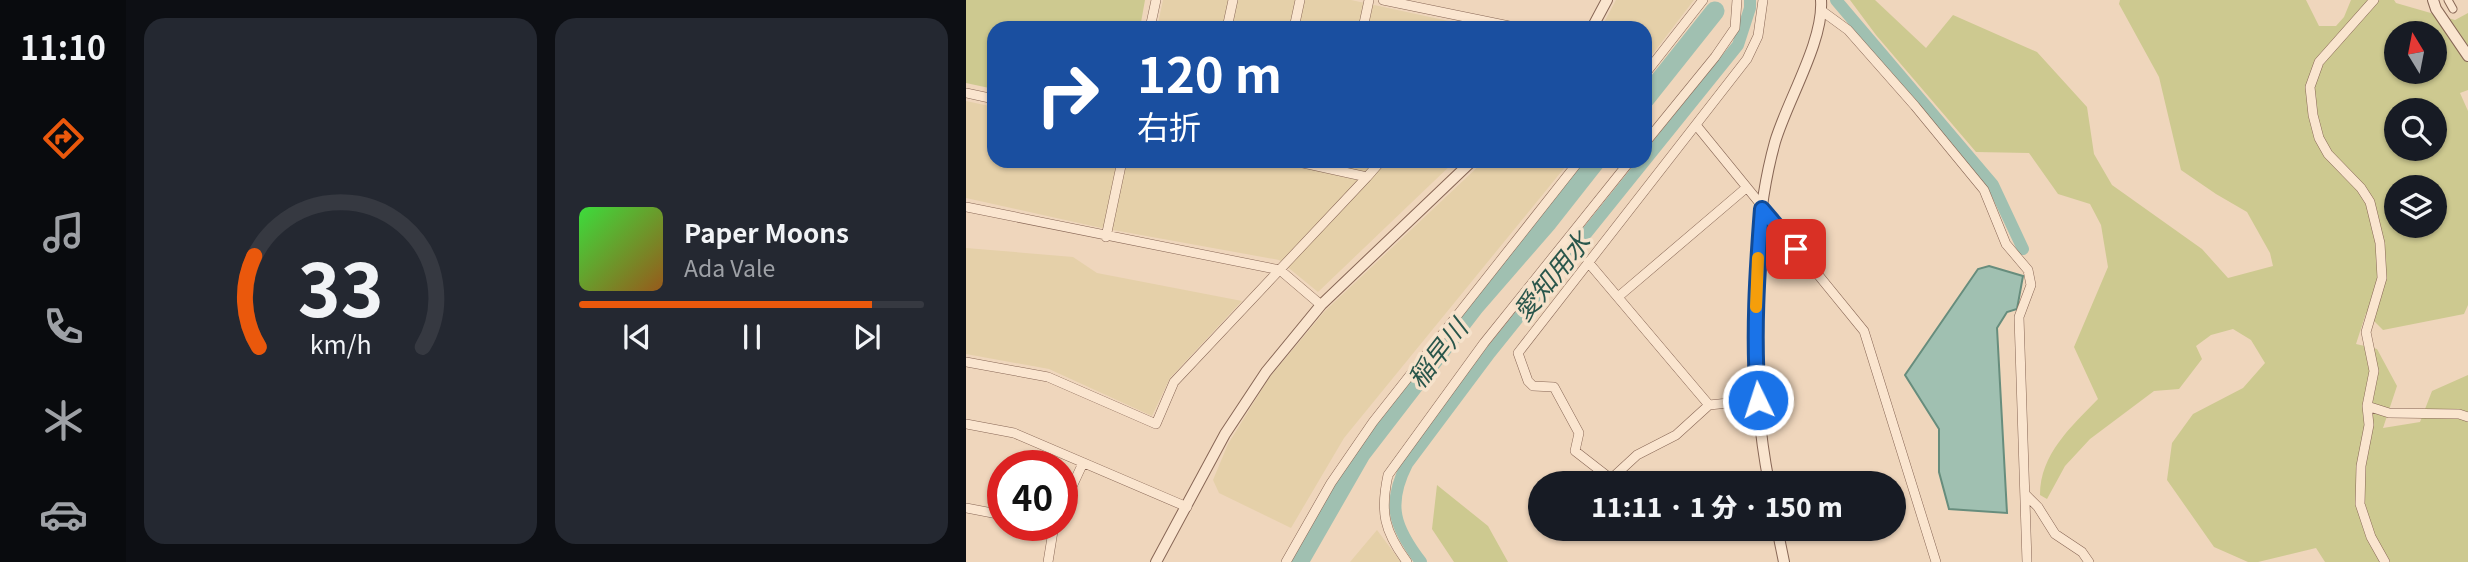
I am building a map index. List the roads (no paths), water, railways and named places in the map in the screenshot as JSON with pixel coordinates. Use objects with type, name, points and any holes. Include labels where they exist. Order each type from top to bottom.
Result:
[{"type":"street","points":[[1152,21],[1156,0]]},
{"type":"street","points":[[1228,21],[1233,0]]},
{"type":"street","points":[[1296,21],[1300,0]]},
{"type":"street","points":[[1364,21],[1369,0]]},
{"type":"street","points":[[1383,0],[1476,21]]},
{"type":"street","points":[[1596,21],[1607,0]]},
{"type":"street","points":[[1652,65],[1703,0]]},
{"type":"street","points":[[1652,134],[1735,29],[1737,0]]},
{"type":"street","points":[[1758,400],[1709,405],[1675,435],[1637,455],[1611,480],[1579,456],[1574,446],[1579,433],[1554,387],[1533,386],[1518,354],[1747,59],[1758,36],[1763,0]]},
{"type":"street","points":[[2374,0],[2319,62],[2310,87],[2319,138],[2328,154],[2361,188],[2370,202],[2379,243],[2382,278],[2366,332],[2374,371],[2367,406],[2369,425],[2361,466],[2360,504],[2371,537],[2385,562]]},
{"type":"street","points":[[2433,0],[2436,9],[2468,56]]},
{"type":"street","points":[[2448,0],[2454,9]]},
{"type":"street","points":[[1767,471],[1755,359],[1757,270],[1762,209],[1775,142],[1813,44],[1821,6],[1849,30],[1984,190],[2006,244],[2028,270],[2031,285],[2019,317],[2027,562]]},
{"type":"street","points":[[966,93],[987,98]]},
{"type":"street","points":[[1696,125],[1864,331],[1936,562]]},
{"type":"street","points":[[1106,237],[1121,168]]},
{"type":"street","points":[[1326,168],[1367,177]]},
{"type":"street","points":[[966,362],[1048,377],[1156,424],[1174,382],[1375,168]]},
{"type":"street","points":[[1156,562],[1225,434],[1266,372],[1321,305],[1465,168]]},
{"type":"street","points":[[1286,562],[1331,483],[1373,422],[1573,168]]},
{"type":"street","points":[[1407,562],[1394,545],[1385,522],[1382,501],[1388,475],[1484,343],[1624,168]]},
{"type":"street","points":[[1618,297],[1746,188]]},
{"type":"street","points":[[966,207],[1280,270],[1321,305]]},
{"type":"street","points":[[1588,262],[1709,405]]},
{"type":"street","points":[[2367,406],[2389,413],[2459,414],[2468,417]]},
{"type":"street","points":[[966,424],[1014,433],[1187,507]]},
{"type":"street","points":[[1078,474],[1083,463]]},
{"type":"street","points":[[2025,494],[2038,507],[2055,534],[2082,552],[2089,562]]},
{"type":"street","points":[[966,508],[987,512]]},
{"type":"street","points":[[1048,562],[1051,541]]},
{"type":"street","points":[[1780,541],[1784,562]]},
{"type":"waterway","name":"愛知用水","points":[[1652,152],[1738,45],[1750,0]]},
{"type":"waterway","points":[[1836,0],[1993,185],[2023,249]]},
{"type":"waterway","name":"稲早川","points":[[1652,90],[1715,11]]},
{"type":"waterway","name":"稲早川","points":[[1299,562],[1361,454],[1475,306],[1590,168]]},
{"type":"waterway","name":"愛知用水","points":[[1421,562],[1405,538],[1396,516],[1397,492],[1407,464],[1490,353],[1639,168]]}]
